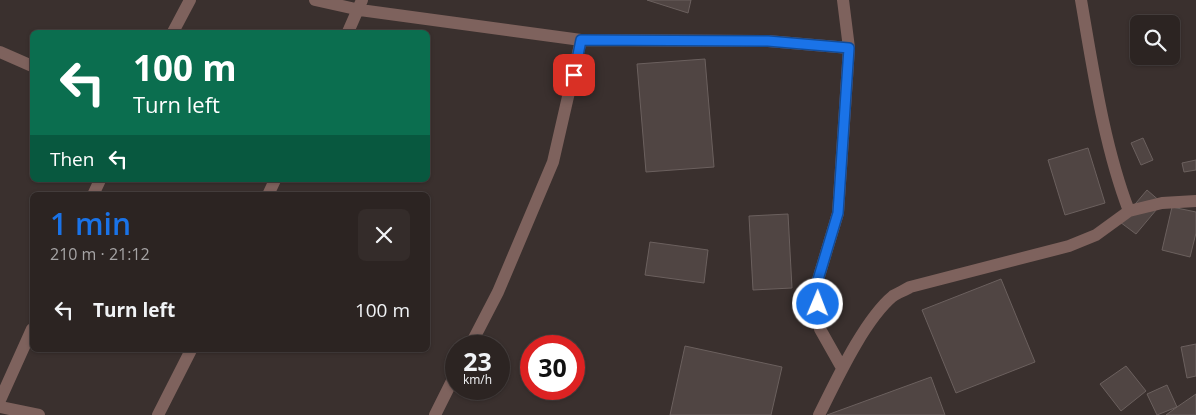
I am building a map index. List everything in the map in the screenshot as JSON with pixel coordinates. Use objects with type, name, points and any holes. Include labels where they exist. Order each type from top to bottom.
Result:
[{"type":"street","points":[[174,30],[190,0]]},
{"type":"street","points":[[315,0],[361,5],[581,40],[768,41],[849,48]]},
{"type":"street","points":[[842,368],[820,329],[817,283],[838,213],[849,48],[843,0]]},
{"type":"street","points":[[1081,0],[1091,58],[1119,184],[1129,211]]},
{"type":"street","points":[[349,30],[361,5]]},
{"type":"street","points":[[476,335],[498,292],[553,162],[581,40]]},
{"type":"street","points":[[0,52],[30,65]]},
{"type":"street","points":[[819,415],[842,368],[882,308],[894,296],[910,287],[1069,246],[1096,235],[1129,211],[1162,203],[1196,201]]},
{"type":"street","points":[[0,400],[30,333]]},
{"type":"street","points":[[158,415],[190,352]]},
{"type":"street","points":[[435,415],[445,395]]},
{"type":"street","points":[[0,407],[39,415]]},
{"type":"building","points":[[647,0],[691,0],[688,13]]},
{"type":"building","points":[[705,59],[714,167],[646,172],[637,64]]},
{"type":"building","points":[[1143,138],[1153,160],[1141,165],[1131,143]]},
{"type":"building","points":[[1088,148],[1105,203],[1065,215],[1048,160]]},
{"type":"building","points":[[1196,160],[1196,170],[1184,172],[1182,163]]},
{"type":"building","points":[[1147,190],[1162,203],[1136,234],[1120,222]]},
{"type":"building","points":[[1172,207],[1196,212],[1196,233],[1190,257],[1162,250]]},
{"type":"building","points":[[788,214],[792,288],[753,290],[749,216]]},
{"type":"building","points":[[650,242],[708,250],[704,283],[645,275]]},
{"type":"building","points":[[1001,279],[1035,362],[956,393],[922,310]]},
{"type":"building","points":[[1196,344],[1196,376],[1187,378],[1181,347]]},
{"type":"building","points":[[685,346],[782,367],[771,415],[670,415]]},
{"type":"building","points":[[1126,366],[1146,391],[1121,411],[1100,384]]},
{"type":"building","points":[[931,377],[945,415],[827,415]]},
{"type":"building","points":[[1167,385],[1177,407],[1157,415],[1147,394]]},
{"type":"building","points":[[1196,394],[1196,415],[1166,415],[1177,407]]},
{"type":"route","points":[[574,75],[581,40],[768,41],[849,48],[838,213],[817,283],[818,304]]}]
